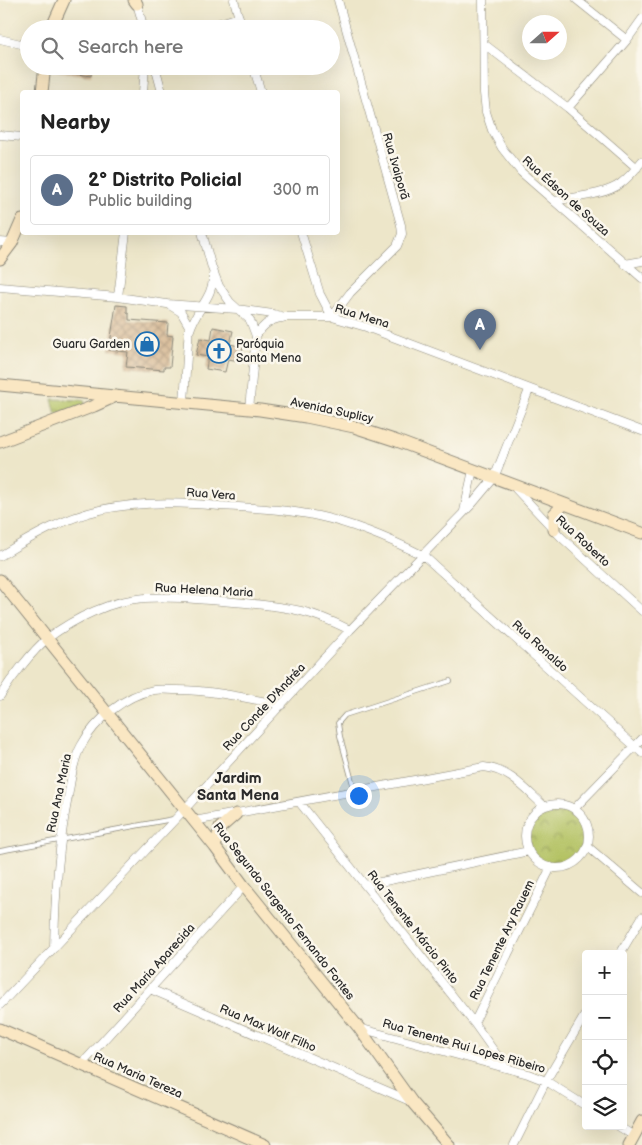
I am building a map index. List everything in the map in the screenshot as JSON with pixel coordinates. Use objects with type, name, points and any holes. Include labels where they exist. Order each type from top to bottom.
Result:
[{"type":"street","points":[[234,0],[240,20]]},
{"type":"street","name":"Rua Ivaiporã","points":[[332,317],[350,293],[396,246],[402,234],[338,0]]},
{"type":"street","name":"Rua Édson de Souza","points":[[483,0],[484,93],[486,112],[492,130],[510,159],[521,172],[642,278]]},
{"type":"street","points":[[577,0],[627,40]]},
{"type":"street","points":[[54,20],[61,1]]},
{"type":"street","points":[[135,1],[141,20]]},
{"type":"street","points":[[230,20],[239,17]]},
{"type":"street","points":[[568,108],[627,40],[642,19]]},
{"type":"street","points":[[0,38],[20,44]]},
{"type":"street","points":[[484,44],[639,164],[621,184],[615,187],[555,201]]},
{"type":"street","points":[[42,90],[44,75]]},
{"type":"street","points":[[143,90],[144,75]]},
{"type":"street","points":[[157,75],[161,90]]},
{"type":"street","points":[[256,75],[260,90]]},
{"type":"street","points":[[0,135],[20,138]]},
{"type":"street","points":[[0,259],[12,243],[20,225]]},
{"type":"street","points":[[118,297],[126,235]]},
{"type":"street","points":[[203,235],[212,268],[224,294],[250,320],[256,336],[249,409]]},
{"type":"street","points":[[302,235],[320,294],[332,317]]},
{"type":"street","points":[[0,242],[12,243]]},
{"type":"street","points":[[625,264],[642,261]]},
{"type":"street","points":[[189,334],[193,320],[212,288],[212,268]]},
{"type":"street","name":"Rua Mena","points":[[0,287],[118,297],[167,304],[237,308],[285,317],[332,317],[383,333],[529,390],[642,431]]},
{"type":"street","points":[[167,304],[181,312],[188,326],[184,402]]},
{"type":"street","points":[[256,336],[265,324],[271,320],[285,317]]},
{"type":"street","name":"Avenida Suplicy","points":[[0,385],[249,409],[306,417],[354,427],[642,533]]},
{"type":"street","name":"Rua Conde D'Andréa","points":[[0,1005],[350,630],[464,513],[494,478],[529,390]]},
{"type":"street","points":[[0,442],[116,396]]},
{"type":"street","points":[[464,513],[473,470]]},
{"type":"street","name":"Rua Roberto","points":[[512,485],[554,530],[642,611]]},
{"type":"street","name":"Rua Vera","points":[[0,556],[29,538],[98,510],[133,504],[164,503],[254,508],[319,516],[364,529],[424,556]]},
{"type":"street","points":[[554,530],[554,514],[564,504]]},
{"type":"street","name":"Rua Ronaldo","points":[[424,556],[642,753]]},
{"type":"street","name":"Rua Segundo Sargento Fernando Fontes","points":[[0,580],[359,1028],[412,1102],[449,1145]]},
{"type":"street","name":"Rua Helena Maria","points":[[0,696],[21,667],[47,639],[104,607],[145,598],[189,598],[260,604],[301,611],[322,617],[350,630]]},
{"type":"street","name":"Rua Ana Maria","points":[[54,948],[56,884],[60,840],[70,782],[80,748],[87,737],[108,714],[135,696],[156,690],[219,693],[282,704]]},
{"type":"street","points":[[574,809],[642,739]]},
{"type":"street","points":[[194,821],[300,803],[484,767],[508,774],[544,806]]},
{"type":"street","name":"Rua Tenente Márcio Pinto","points":[[300,803],[474,1023],[506,1068]]},
{"type":"street","points":[[559,804],[574,809],[582,816],[587,825],[589,835],[587,846],[582,856],[573,864],[562,867],[551,867],[538,862],[529,851],[526,839],[527,826],[534,814],[544,806],[559,804]]},
{"type":"street","points":[[215,847],[220,828],[236,814]]},
{"type":"street","points":[[587,846],[642,893]]},
{"type":"street","points":[[366,885],[529,851]]},
{"type":"street","name":"Rua Tenente Ary Rauem","points":[[474,1023],[551,867]]},
{"type":"street","name":"Rua Maria Aparecida","points":[[81,1065],[244,886]]},
{"type":"street","points":[[622,950],[642,917]]},
{"type":"street","name":"Rua Max Wolf Filho","points":[[150,989],[412,1102]]},
{"type":"street","points":[[514,1145],[546,1081],[582,1020]]},
{"type":"street","name":"Rua Tenente Rui Lopes Ribeiro","points":[[359,1028],[506,1068],[546,1081],[582,1104]]},
{"type":"street","name":"Rua Maria Tereza","points":[[0,1029],[265,1145]]},
{"type":"street","points":[[377,1087],[391,1084],[397,1080]]},
{"type":"street","points":[[622,1130],[631,1140],[642,1121]]},
{"type":"lane","points":[[355,792],[338,723],[345,715],[450,681]]},
{"type":"lane","points":[[0,851],[175,819]]},
{"type":"green space","points":[[52,399],[83,400],[85,402],[84,405],[56,414]]},
{"type":"green space","points":[[558,806],[574,811],[579,815],[583,820],[588,836],[583,852],[579,857],[574,861],[558,866],[542,861],[537,857],[533,852],[528,836],[533,820],[537,815],[542,811]]},
{"type":"building","name":"Guaru Garden","points":[[116,305],[127,306],[129,320],[168,323],[167,335],[173,336],[170,367],[164,367],[164,370],[126,367],[128,352],[109,350]]},
{"type":"building","name":"Paróquia Santa Mena","points":[[213,327],[233,331],[230,344],[243,347],[240,361],[228,359],[225,372],[206,369],[208,357],[196,355],[200,338],[211,340]]},
{"type":"place","name":"Guaru Garden","points":[[147,344]]},
{"type":"place","name":"2º Distrito Policial","points":[[480,350]]},
{"type":"place","name":"Paróquia Santa Mena","points":[[219,351]]},
{"type":"district","name":"Jardim Santa Mena","points":[[238,786]]}]
